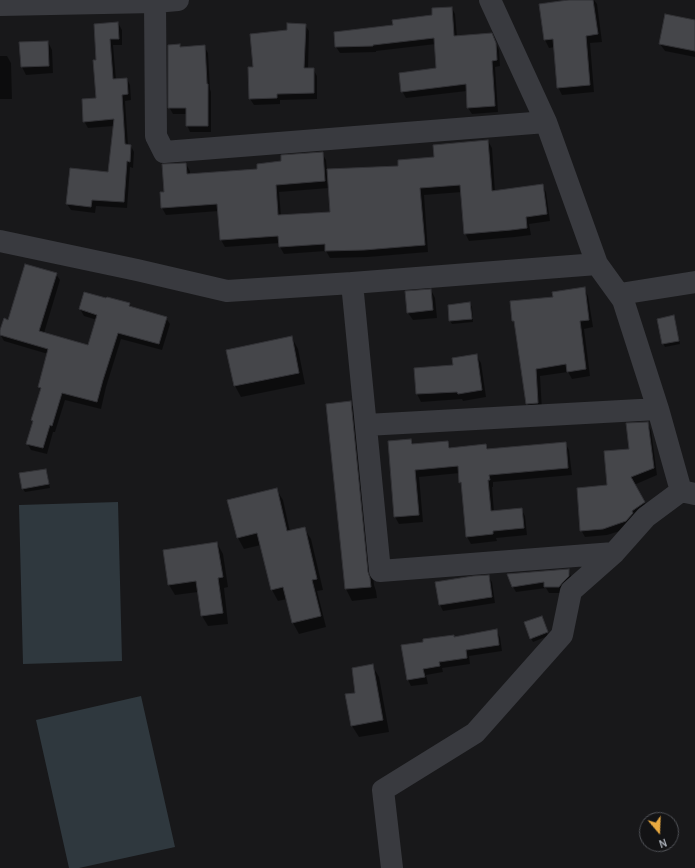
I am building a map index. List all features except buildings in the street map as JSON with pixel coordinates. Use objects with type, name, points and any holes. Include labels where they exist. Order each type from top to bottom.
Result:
[{"type":"street","points":[[7,3],[155,2],[178,0]]},
{"type":"street","points":[[392,868],[383,790],[475,733],[562,635],[571,590],[614,553],[646,517],[688,493],[658,409],[624,300],[597,264],[546,122],[490,0]]},
{"type":"street","points":[[155,2],[156,136],[164,152],[546,122]]},
{"type":"street","points":[[0,241],[145,272],[227,292],[597,264]]},
{"type":"street","points":[[620,294],[695,281]]},
{"type":"street","points":[[352,283],[380,571],[614,553]]},
{"type":"street","points":[[366,425],[658,409]]},
{"type":"shaded area","points":[[118,502],[122,661],[23,664],[19,505]]},
{"type":"shaded area","points":[[141,696],[175,847],[79,868],[69,868],[36,720]]}]
